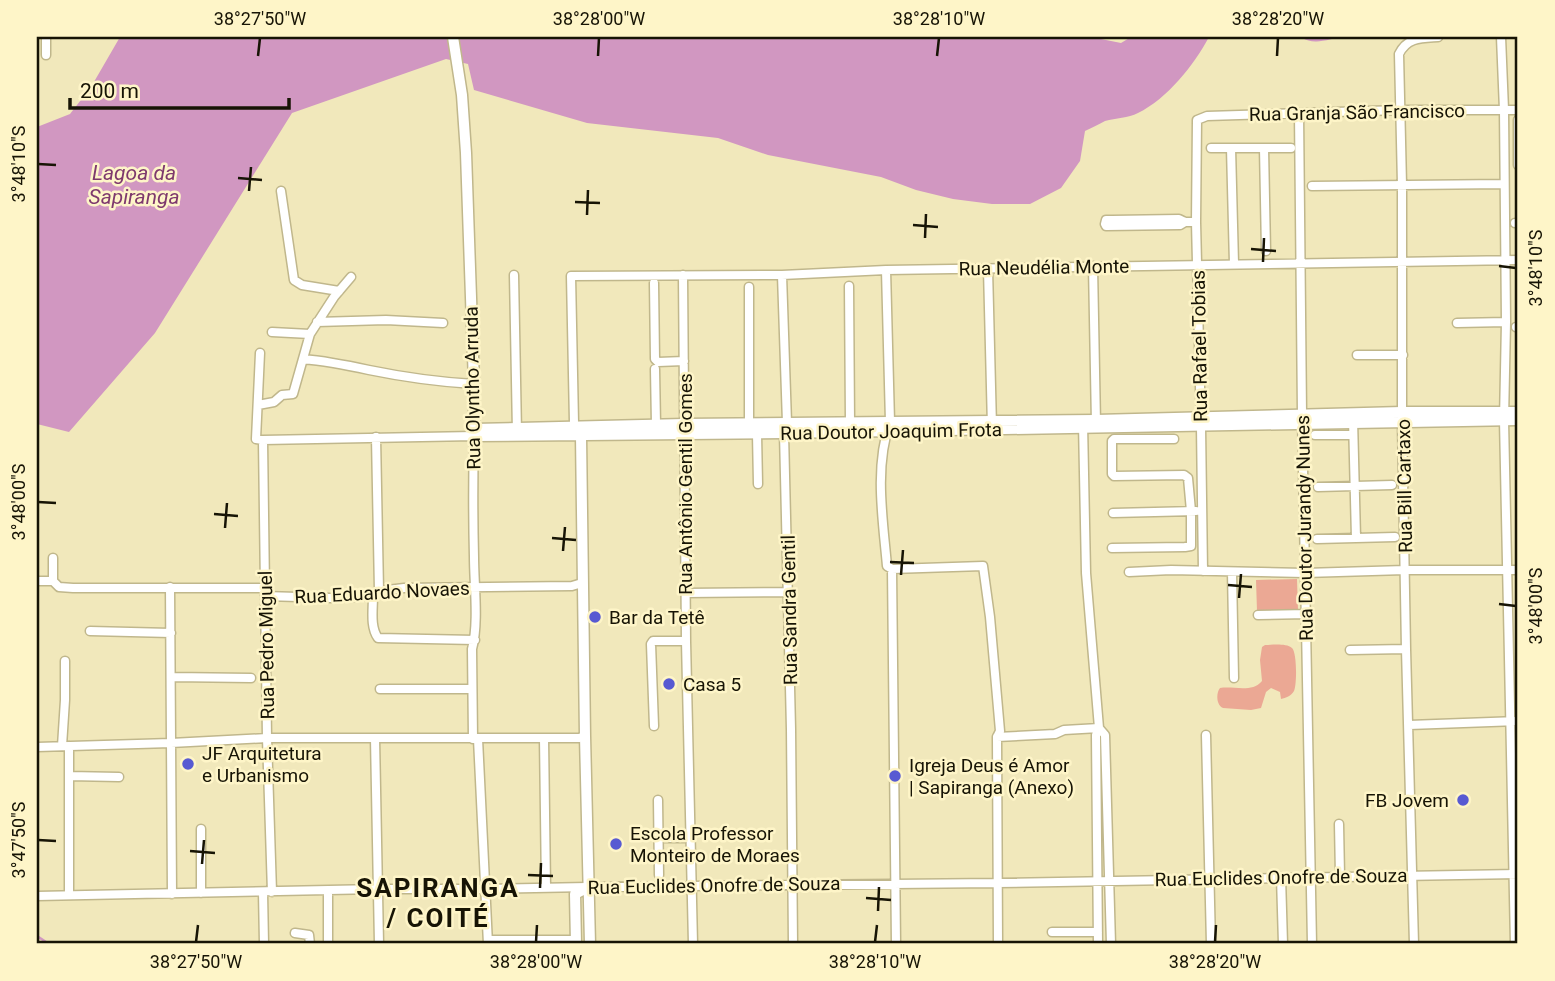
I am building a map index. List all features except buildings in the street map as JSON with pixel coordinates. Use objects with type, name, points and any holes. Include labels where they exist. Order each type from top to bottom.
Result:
[{"type":"street","points":[[46,37],[46,55]]},
{"type":"street","name":"Rua Olyntho Arruda","points":[[453,37],[462,95],[467,164],[474,384],[475,640],[472,649],[472,689],[488,942]]},
{"type":"street","points":[[1418,38],[1438,37]]},
{"type":"street","points":[[1501,37],[1506,322],[1504,416],[1514,721],[1515,944]]},
{"type":"street","name":"Rua Bill Cartaxo","points":[[1414,944],[1402,417],[1399,54],[1406,43],[1418,38]]},
{"type":"street","name":"Rua Granja São Francisco","points":[[1197,121],[1206,116],[1400,110],[1518,110]]},
{"type":"street","name":"Rua Doutor Jurandy Nunes","points":[[1299,113],[1299,262],[1312,944]]},
{"type":"street","points":[[1518,120],[1518,165]]},
{"type":"street","name":"Rua Rafael Tobias","points":[[1197,121],[1196,222],[1203,571]]},
{"type":"street","points":[[1504,141],[1518,141]]},
{"type":"street","points":[[1211,148],[1291,148]]},
{"type":"street","points":[[1231,148],[1234,264]]},
{"type":"street","points":[[1264,148],[1266,251]]},
{"type":"street","points":[[1312,186],[1504,184]]},
{"type":"street","points":[[281,191],[294,280],[302,285],[339,291]]},
{"type":"street","points":[[1185,222],[1180,225],[1105,225],[1106,220],[1179,219],[1196,222]]},
{"type":"street","name":"Rua Neudélia Monte","points":[[580,431],[574,423],[571,276],[782,275],[886,270],[1518,260]]},
{"type":"street","points":[[1093,266],[1096,424]]},
{"type":"street","points":[[988,269],[992,426]]},
{"type":"street","points":[[886,270],[888,426],[881,468],[881,506],[887,566],[892,569],[983,566],[1000,731],[997,737],[998,944]]},
{"type":"street","points":[[514,275],[517,432]]},
{"type":"street","name":"Rua Antônio Gentil Gomes","points":[[683,275],[685,640],[693,944]]},
{"type":"street","name":"Rua Sandra Gentil","points":[[782,275],[793,944]]},
{"type":"street","points":[[260,354],[257,405],[274,402],[282,395],[293,394],[310,334],[351,277]]},
{"type":"street","points":[[654,283],[655,359],[657,362],[684,361]]},
{"type":"street","points":[[849,286],[850,423]]},
{"type":"street","points":[[748,287],[749,424]]},
{"type":"street","points":[[317,322],[386,320],[443,323]]},
{"type":"street","points":[[1457,323],[1506,322]]},
{"type":"street","points":[[272,331],[310,334]]},
{"type":"street","points":[[1357,355],[1403,355]]},
{"type":"street","points":[[303,359],[332,361],[431,380],[474,384]]},
{"type":"street","points":[[655,369],[656,425]]},
{"type":"street","name":"Rua Pedro Miguel","points":[[257,405],[256,439],[263,440],[267,738],[267,892],[264,944]]},
{"type":"street","name":"Rua Doutor Joaquim Frota","points":[[263,440],[749,424],[786,428],[992,426],[1504,416],[1518,412]]},
{"type":"street","name":"Rua Doutor Joaquim Frota","points":[[1504,416],[1518,420]]},
{"type":"street","points":[[1353,418],[1356,538]]},
{"type":"street","name":"Rua Doutor Joaquim Frota","points":[[580,431],[656,425],[757,434],[786,428],[850,423],[888,426]]},
{"type":"street","points":[[1083,424],[1086,561],[1099,727],[1096,735],[1098,944]]},
{"type":"street","points":[[580,431],[590,944]]},
{"type":"street","points":[[757,434],[758,484]]},
{"type":"street","points":[[1315,435],[1353,435]]},
{"type":"street","points":[[376,437],[376,594],[373,628],[376,636],[475,640]]},
{"type":"street","points":[[1112,548],[1192,544],[1189,481],[1184,475],[1112,474],[1114,439],[1174,439]]},
{"type":"street","points":[[1318,487],[1392,485]]},
{"type":"street","points":[[1113,513],[1202,511]]},
{"type":"street","points":[[1317,539],[1395,537]]},
{"type":"street","points":[[52,558],[53,581]]},
{"type":"street","points":[[892,569],[896,944]]},
{"type":"street","points":[[1129,572],[1518,570]]},
{"type":"street","points":[[1232,572],[1234,678]]},
{"type":"street","name":"Rua Eduardo Novaes","points":[[37,581],[53,581],[59,587],[73,588],[170,587],[331,598],[376,594],[404,588],[572,586],[582,583]]},
{"type":"street","points":[[170,587],[172,894]]},
{"type":"street","points":[[685,593],[789,592]]},
{"type":"street","points":[[1258,615],[1307,614]]},
{"type":"street","points":[[90,631],[171,633]]},
{"type":"street","points":[[654,726],[651,645],[653,642],[685,640]]},
{"type":"street","points":[[1350,650],[1406,649]]},
{"type":"street","points":[[65,662],[69,895]]},
{"type":"street","points":[[172,677],[251,678]]},
{"type":"street","points":[[380,689],[472,689]]},
{"type":"street","points":[[1409,725],[1514,721]]},
{"type":"street","points":[[997,737],[1055,734],[1064,730],[1099,727]]},
{"type":"street","points":[[1099,727],[1105,736],[1111,944]]},
{"type":"street","points":[[1206,734],[1211,944]]},
{"type":"street","points":[[37,747],[267,738],[475,739],[585,736]]},
{"type":"street","points":[[374,738],[379,944]]},
{"type":"street","points":[[544,738],[546,888]]},
{"type":"street","points":[[69,776],[119,777]]},
{"type":"street","points":[[658,800],[659,875]]},
{"type":"street","points":[[1339,824],[1340,876]]},
{"type":"street","points":[[201,829],[201,893]]},
{"type":"street","points":[[659,838],[690,838]]},
{"type":"street","name":"Rua Euclides Onofre de Souza","points":[[37,896],[1516,874]]},
{"type":"street","points":[[1281,877],[1283,944]]},
{"type":"street","points":[[488,942],[576,942],[575,894],[588,887]]},
{"type":"street","points":[[328,891],[328,944]]},
{"type":"street","points":[[1052,932],[1098,932]]},
{"type":"street","points":[[295,933],[309,935],[310,944]]},
{"type":"shaded area","points":[[1297,579],[1298,610],[1257,611],[1256,580]]},
{"type":"shaded area","points":[[1286,645],[1294,651],[1296,676],[1293,693],[1281,699],[1280,692],[1271,688],[1266,692],[1261,708],[1223,708],[1217,699],[1220,688],[1248,688],[1262,681],[1260,660],[1262,647]]},
{"type":"water","name":"Lagoa da Sapiranga","points":[[120,37],[1091,37],[1121,43],[1131,37],[1209,37],[1188,70],[1149,107],[1134,115],[1105,121],[1085,131],[1080,161],[1061,188],[1030,204],[992,204],[953,199],[916,190],[881,177],[768,155],[718,138],[587,123],[474,90],[468,64],[446,59],[292,113],[155,333],[69,432],[37,424],[37,127],[70,114],[91,87]]},
{"type":"waterway","points":[[1303,37],[1315,40],[1335,37]]},
{"type":"waterway","points":[[37,936],[49,944]]},
{"type":"place","name":"Bar da Tetê","points":[[595,617]]},
{"type":"place","name":"Casa 5","points":[[669,684]]},
{"type":"place","name":"JF Arquitetura e Urbanismo","points":[[188,764]]},
{"type":"place","name":"Igreja Deus é Amor | Sapiranga (Anexo)","points":[[895,776]]},
{"type":"place","name":"FB Jovem","points":[[1463,800]]},
{"type":"place","name":"Escola Professor Monteiro de Moraes","points":[[616,844]]},
{"type":"district","name":"SAPIRANGA / COITÉ","points":[[438,903]]}]
